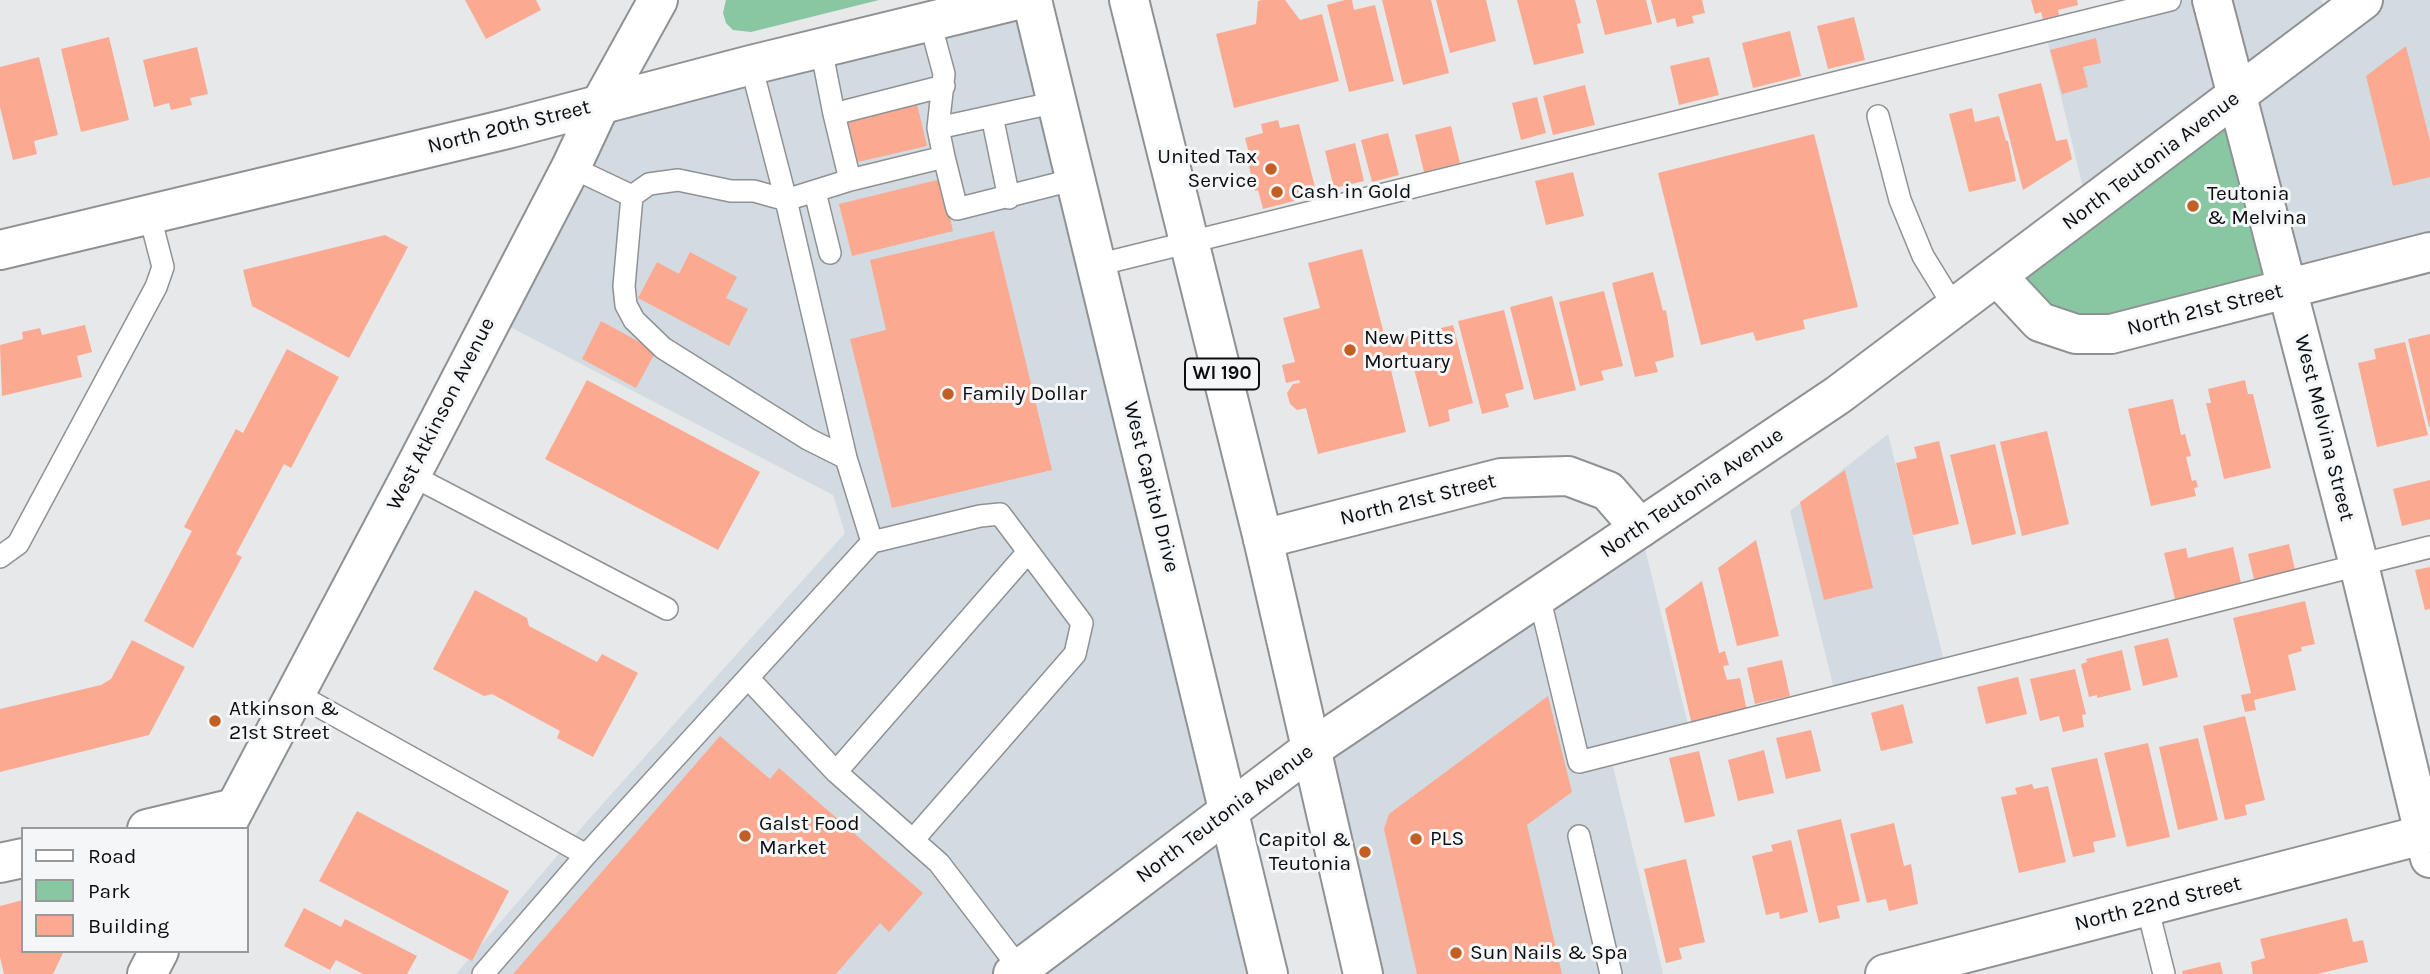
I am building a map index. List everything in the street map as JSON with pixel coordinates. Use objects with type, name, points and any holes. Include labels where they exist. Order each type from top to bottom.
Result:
[{"type":"street","name":"West Atkinson Avenue","points":[[230,818],[411,475],[600,105],[658,0]]},
{"type":"street","name":"North 20th Street","points":[[0,250],[600,105],[1017,0]]},
{"type":"street","name":"West Capitol Drive","points":[[1032,0],[1268,974]]},
{"type":"street","name":"WI 190","points":[[1129,0],[1263,539],[1363,974]]},
{"type":"street","name":"West Melvina Street","points":[[2212,0],[2428,842]]},
{"type":"street","name":"North Teutonia Avenue","points":[[1016,971],[1311,749],[1838,394],[2363,0]]},
{"type":"street","name":"North 21st Street","points":[[1997,276],[2039,322],[2076,334],[2111,334],[2430,251]]},
{"type":"street","name":"North 21st Street","points":[[1263,539],[1501,478],[1568,476],[1608,491],[1640,528]]},
{"type":"street","points":[[162,827],[230,818]]},
{"type":"street","name":"North 22nd Street","points":[[1885,974],[2147,906],[2428,842]]},
{"type":"street","points":[[0,863],[21,858]]},
{"type":"street","points":[[147,974],[158,953]]},
{"type":"lane","points":[[1097,265],[2171,0]]},
{"type":"lane","points":[[930,22],[944,74],[938,128],[957,209],[1076,179]]},
{"type":"lane","points":[[821,48],[850,180]]},
{"type":"lane","points":[[751,65],[786,200],[846,458],[872,542]]},
{"type":"lane","points":[[834,114],[944,86]]},
{"type":"lane","points":[[938,128],[1057,102]]},
{"type":"lane","points":[[992,116],[1009,198]]},
{"type":"lane","points":[[1878,116],[1900,200],[1923,256],[1955,308]]},
{"type":"lane","points":[[846,458],[808,439],[663,348],[634,320],[626,305],[624,286],[632,196],[649,184],[678,180],[731,191],[754,191],[786,200],[850,180],[944,157]]},
{"type":"lane","points":[[570,167],[632,196]]},
{"type":"lane","points":[[815,192],[830,253]]},
{"type":"lane","points":[[0,557],[18,544],[156,287],[163,267],[149,212]]},
{"type":"lane","points":[[411,475],[667,609]]},
{"type":"lane","points":[[483,974],[586,855],[872,542],[980,516],[1000,514],[1082,623],[1075,654],[913,840]]},
{"type":"lane","points":[[1539,596],[1579,762],[2430,547]]},
{"type":"lane","points":[[836,772],[1028,552]]},
{"type":"lane","points":[[748,678],[836,772],[939,863],[1016,971]]},
{"type":"lane","points":[[295,693],[586,855]]},
{"type":"lane","points":[[1579,836],[1611,974]]},
{"type":"lane","points":[[2147,906],[2164,974]]},
{"type":"shaded area","points":[[1017,0],[1268,974],[456,974],[582,827],[845,533],[833,495],[491,317],[600,105]]},
{"type":"shaded area","points":[[2170,0],[2322,0],[2328,25],[2363,0],[2430,0],[2430,252],[2288,288],[2088,208],[2045,31]]},
{"type":"shaded area","points":[[1888,434],[1946,669],[1836,697],[1790,511]]},
{"type":"shaded area","points":[[1640,528],[1690,733],[1610,754],[1663,974],[1363,974],[1311,749]]},
{"type":"green space","points":[[726,0],[879,0],[751,32],[733,30],[726,23],[723,13]]},
{"type":"green space","points":[[2236,97],[2288,288],[2076,334],[1997,276]]},
{"type":"building","points":[[465,0],[536,0],[541,10],[486,39]]},
{"type":"building","points":[[1285,0],[1300,20],[1322,14],[1339,81],[1234,108],[1216,34],[1256,24],[1258,1]]},
{"type":"building","points":[[1352,0],[1354,10],[1375,5],[1394,81],[1349,92],[1327,5]]},
{"type":"building","points":[[1382,0],[1431,0],[1449,73],[1403,85]]},
{"type":"building","points":[[1436,0],[1486,0],[1496,41],[1450,53]]},
{"type":"building","points":[[1517,0],[1575,0],[1584,53],[1534,65]]},
{"type":"building","points":[[1596,0],[1646,0],[1652,24],[1605,35]]},
{"type":"building","points":[[1651,0],[1702,0],[1705,13],[1692,16],[1694,23],[1677,27],[1675,18],[1657,23]]},
{"type":"building","points":[[2031,0],[2077,0],[2078,5],[2058,10],[2059,15],[2043,19],[2041,12],[2035,14]]},
{"type":"building","points":[[1854,17],[1865,60],[1828,69],[1817,26]]},
{"type":"building","points":[[1790,31],[1801,76],[1753,88],[1742,43]]},
{"type":"building","points":[[109,37],[129,120],[81,132],[61,49]]},
{"type":"building","points":[[2096,38],[2101,63],[2083,67],[2088,87],[2062,94],[2050,50]]},
{"type":"building","points":[[2406,46],[2430,141],[2430,177],[2393,186],[2366,76]]},
{"type":"building","points":[[197,47],[208,94],[190,98],[192,105],[171,110],[169,103],[154,107],[143,60]]},
{"type":"building","points":[[39,57],[58,135],[34,141],[37,154],[13,160],[0,107],[0,67]]},
{"type":"building","points":[[1709,57],[1719,95],[1679,105],[1670,66]]},
{"type":"building","points":[[2041,83],[2056,141],[2067,139],[2072,159],[2023,190],[1998,94]]},
{"type":"building","points":[[1585,85],[1595,125],[1553,135],[1543,96]]},
{"type":"building","points":[[1537,97],[1546,133],[1521,140],[1512,103]]},
{"type":"building","points":[[917,104],[927,146],[858,162],[848,121]]},
{"type":"building","points":[[1972,108],[1975,122],[1999,116],[2008,141],[2016,181],[1969,192],[1949,114]]},
{"type":"building","points":[[1278,120],[1280,128],[1299,124],[1317,195],[1263,209],[1258,190],[1255,191],[1245,138],[1263,133],[1261,124]]},
{"type":"building","points":[[1451,126],[1460,163],[1424,172],[1415,135]]},
{"type":"building","points":[[1388,133],[1399,175],[1372,182],[1361,140]]},
{"type":"building","points":[[1814,134],[1858,307],[1803,320],[1805,329],[1756,341],[1753,332],[1701,345],[1658,173]]},
{"type":"building","points":[[1355,143],[1364,181],[1334,188],[1325,151]]},
{"type":"building","points":[[1573,172],[1584,216],[1546,225],[1535,181]]},
{"type":"building","points":[[941,179],[953,231],[852,256],[839,204]]},
{"type":"building","name":"Family Dollar","points":[[994,231],[1052,470],[892,508],[850,339],[886,330],[870,260]]},
{"type":"building","points":[[385,235],[408,247],[349,358],[252,306],[243,270]]},
{"type":"building","name":"New Pitts Mortuary","points":[[1362,249],[1385,338],[1404,334],[1405,337],[1453,325],[1473,403],[1448,410],[1450,421],[1429,427],[1412,361],[1390,366],[1406,432],[1318,454],[1306,408],[1297,410],[1290,404],[1287,393],[1293,384],[1300,383],[1299,380],[1286,383],[1282,365],[1295,362],[1283,318],[1320,308],[1308,263]]},
{"type":"building","points":[[690,252],[737,277],[726,298],[748,309],[729,346],[638,298],[657,262],[679,274]]},
{"type":"building","points":[[1653,272],[1663,311],[1666,310],[1674,357],[1655,362],[1658,372],[1635,377],[1612,283]]},
{"type":"building","points":[[1604,291],[1623,366],[1601,371],[1604,380],[1580,386],[1559,302]]},
{"type":"building","points":[[1552,296],[1576,390],[1534,400],[1510,307]]},
{"type":"building","points":[[1504,310],[1524,389],[1505,394],[1509,407],[1482,414],[1458,321]]},
{"type":"building","points":[[601,321],[656,351],[636,388],[582,359]]},
{"type":"building","points":[[85,325],[92,352],[77,356],[82,377],[2,396],[0,345],[23,339],[22,332],[40,328],[42,335]]},
{"type":"building","points":[[2430,334],[2430,426],[2429,427],[2408,339]]},
{"type":"building","points":[[2405,342],[2428,435],[2377,447],[2358,363],[2376,359],[2374,349]]},
{"type":"building","points":[[287,349],[339,377],[291,468],[284,464],[236,554],[242,557],[193,648],[144,621],[192,531],[184,527],[236,429],[243,433]]},
{"type":"building","points":[[587,380],[760,472],[718,550],[545,459]]},
{"type":"building","points":[[2245,380],[2248,394],[2253,394],[2271,468],[2224,479],[2206,403],[2211,403],[2208,389]]},
{"type":"building","points":[[2173,399],[2181,435],[2185,434],[2191,456],[2186,457],[2192,481],[2196,480],[2198,487],[2194,488],[2196,496],[2151,506],[2128,409]]},
{"type":"building","points":[[2047,431],[2069,524],[2022,536],[2000,442]]},
{"type":"building","points":[[1939,441],[1959,524],[1913,535],[1896,463],[1917,458],[1914,447]]},
{"type":"building","points":[[1995,444],[2016,534],[1972,545],[1950,455]]},
{"type":"building","points":[[1845,470],[1873,588],[1824,600],[1800,502]]},
{"type":"building","points":[[2430,480],[2430,519],[2402,526],[2393,489]]},
{"type":"building","points":[[1756,540],[1779,636],[1737,646],[1718,568]]},
{"type":"building","points":[[2289,544],[2295,570],[2254,579],[2248,554]]},
{"type":"building","points":[[2233,547],[2241,583],[2175,599],[2164,553],[2186,548],[2188,558]]},
{"type":"building","points":[[2430,567],[2430,609],[2425,610],[2415,570]]},
{"type":"building","points":[[1702,581],[1719,653],[1725,651],[1729,665],[1723,666],[1727,680],[1740,678],[1747,711],[1692,725],[1665,609]]},
{"type":"building","points":[[475,590],[527,618],[529,626],[597,662],[602,654],[638,673],[593,757],[557,738],[560,731],[492,694],[484,696],[433,669]]},
{"type":"building","points":[[2305,601],[2315,644],[2301,647],[2302,651],[2288,655],[2296,690],[2254,700],[2256,710],[2245,712],[2241,695],[2251,693],[2233,618]]},
{"type":"building","points":[[2168,638],[2178,677],[2143,686],[2134,646]]},
{"type":"building","points":[[132,640],[185,667],[149,735],[0,772],[0,709],[101,685],[111,679]]},
{"type":"building","points":[[2122,650],[2131,690],[2097,698],[2097,695],[2089,697],[2081,664],[2087,662],[2086,659]]},
{"type":"building","points":[[1782,660],[1790,696],[1755,704],[1747,668]]},
{"type":"building","points":[[2075,669],[2086,714],[2082,715],[2084,727],[2063,732],[2059,716],[2040,721],[2030,679]]},
{"type":"building","points":[[2018,677],[2027,714],[1986,724],[1977,687]]},
{"type":"building","points":[[1548,696],[1572,792],[1527,825],[1562,974],[1417,974],[1384,829],[1389,814]]},
{"type":"building","points":[[1903,704],[1913,743],[1881,751],[1871,713]]},
{"type":"building","points":[[2245,716],[2265,800],[2245,805],[2247,815],[2225,820],[2203,726]]},
{"type":"building","points":[[1811,730],[1821,771],[1786,779],[1776,738]]},
{"type":"building","name":"Galst Food Market","points":[[720,736],[770,779],[779,768],[923,893],[889,932],[880,923],[836,974],[513,974]]},
{"type":"building","points":[[2198,738],[2218,820],[2178,830],[2159,747]]},
{"type":"building","points":[[2148,743],[2170,837],[2127,847],[2104,753]]},
{"type":"building","points":[[1764,750],[1774,793],[1738,801],[1728,760]]},
{"type":"building","points":[[1699,751],[1715,816],[1685,823],[1669,758]]},
{"type":"building","points":[[2097,758],[2116,837],[2093,842],[2095,852],[2073,857],[2051,768]]},
{"type":"building","points":[[2032,784],[2034,789],[2048,786],[2066,862],[2019,873],[2001,797],[2017,794],[2015,788]]},
{"type":"building","points":[[357,811],[509,891],[472,961],[319,881]]},
{"type":"building","points":[[1841,819],[1860,901],[1837,906],[1840,918],[1819,923],[1797,830]]},
{"type":"building","points":[[1894,823],[1904,866],[1911,864],[1918,904],[1889,911],[1886,899],[1867,903],[1850,834]]},
{"type":"building","points":[[1791,840],[1808,912],[1780,919],[1779,912],[1766,915],[1752,856],[1773,851],[1771,845]]},
{"type":"building","points":[[1686,859],[1705,942],[1679,948],[1682,959],[1666,963],[1644,869]]},
{"type":"building","points":[[21,901],[21,953],[63,953],[53,974],[4,974],[0,957],[0,906]]},
{"type":"building","points":[[304,908],[341,927],[345,919],[417,956],[407,974],[363,974],[336,960],[330,970],[284,946]]},
{"type":"building","points":[[2347,918],[2353,942],[2363,940],[2368,962],[2317,974],[2253,974],[2251,962],[2265,958],[2260,939]]},
{"type":"building","points":[[2220,962],[2223,974],[2183,974],[2182,971]]},
{"type":"place","name":"United Tax Service","points":[[1271,169]]},
{"type":"place","name":"Cash in Gold","points":[[1277,192]]},
{"type":"place","name":"Teutonia & Melvina","points":[[2193,206]]},
{"type":"place","name":"New Pitts Mortuary","points":[[1350,350]]},
{"type":"place","name":"Family Dollar","points":[[948,394]]},
{"type":"place","name":"Atkinson & 21st Street","points":[[215,721]]},
{"type":"place","name":"Galst Food Market","points":[[745,836]]},
{"type":"place","name":"PLS","points":[[1416,839]]},
{"type":"place","name":"Capitol & Teutonia","points":[[1365,852]]},
{"type":"place","name":"Sun Nails & Spa","points":[[1456,953]]}]
